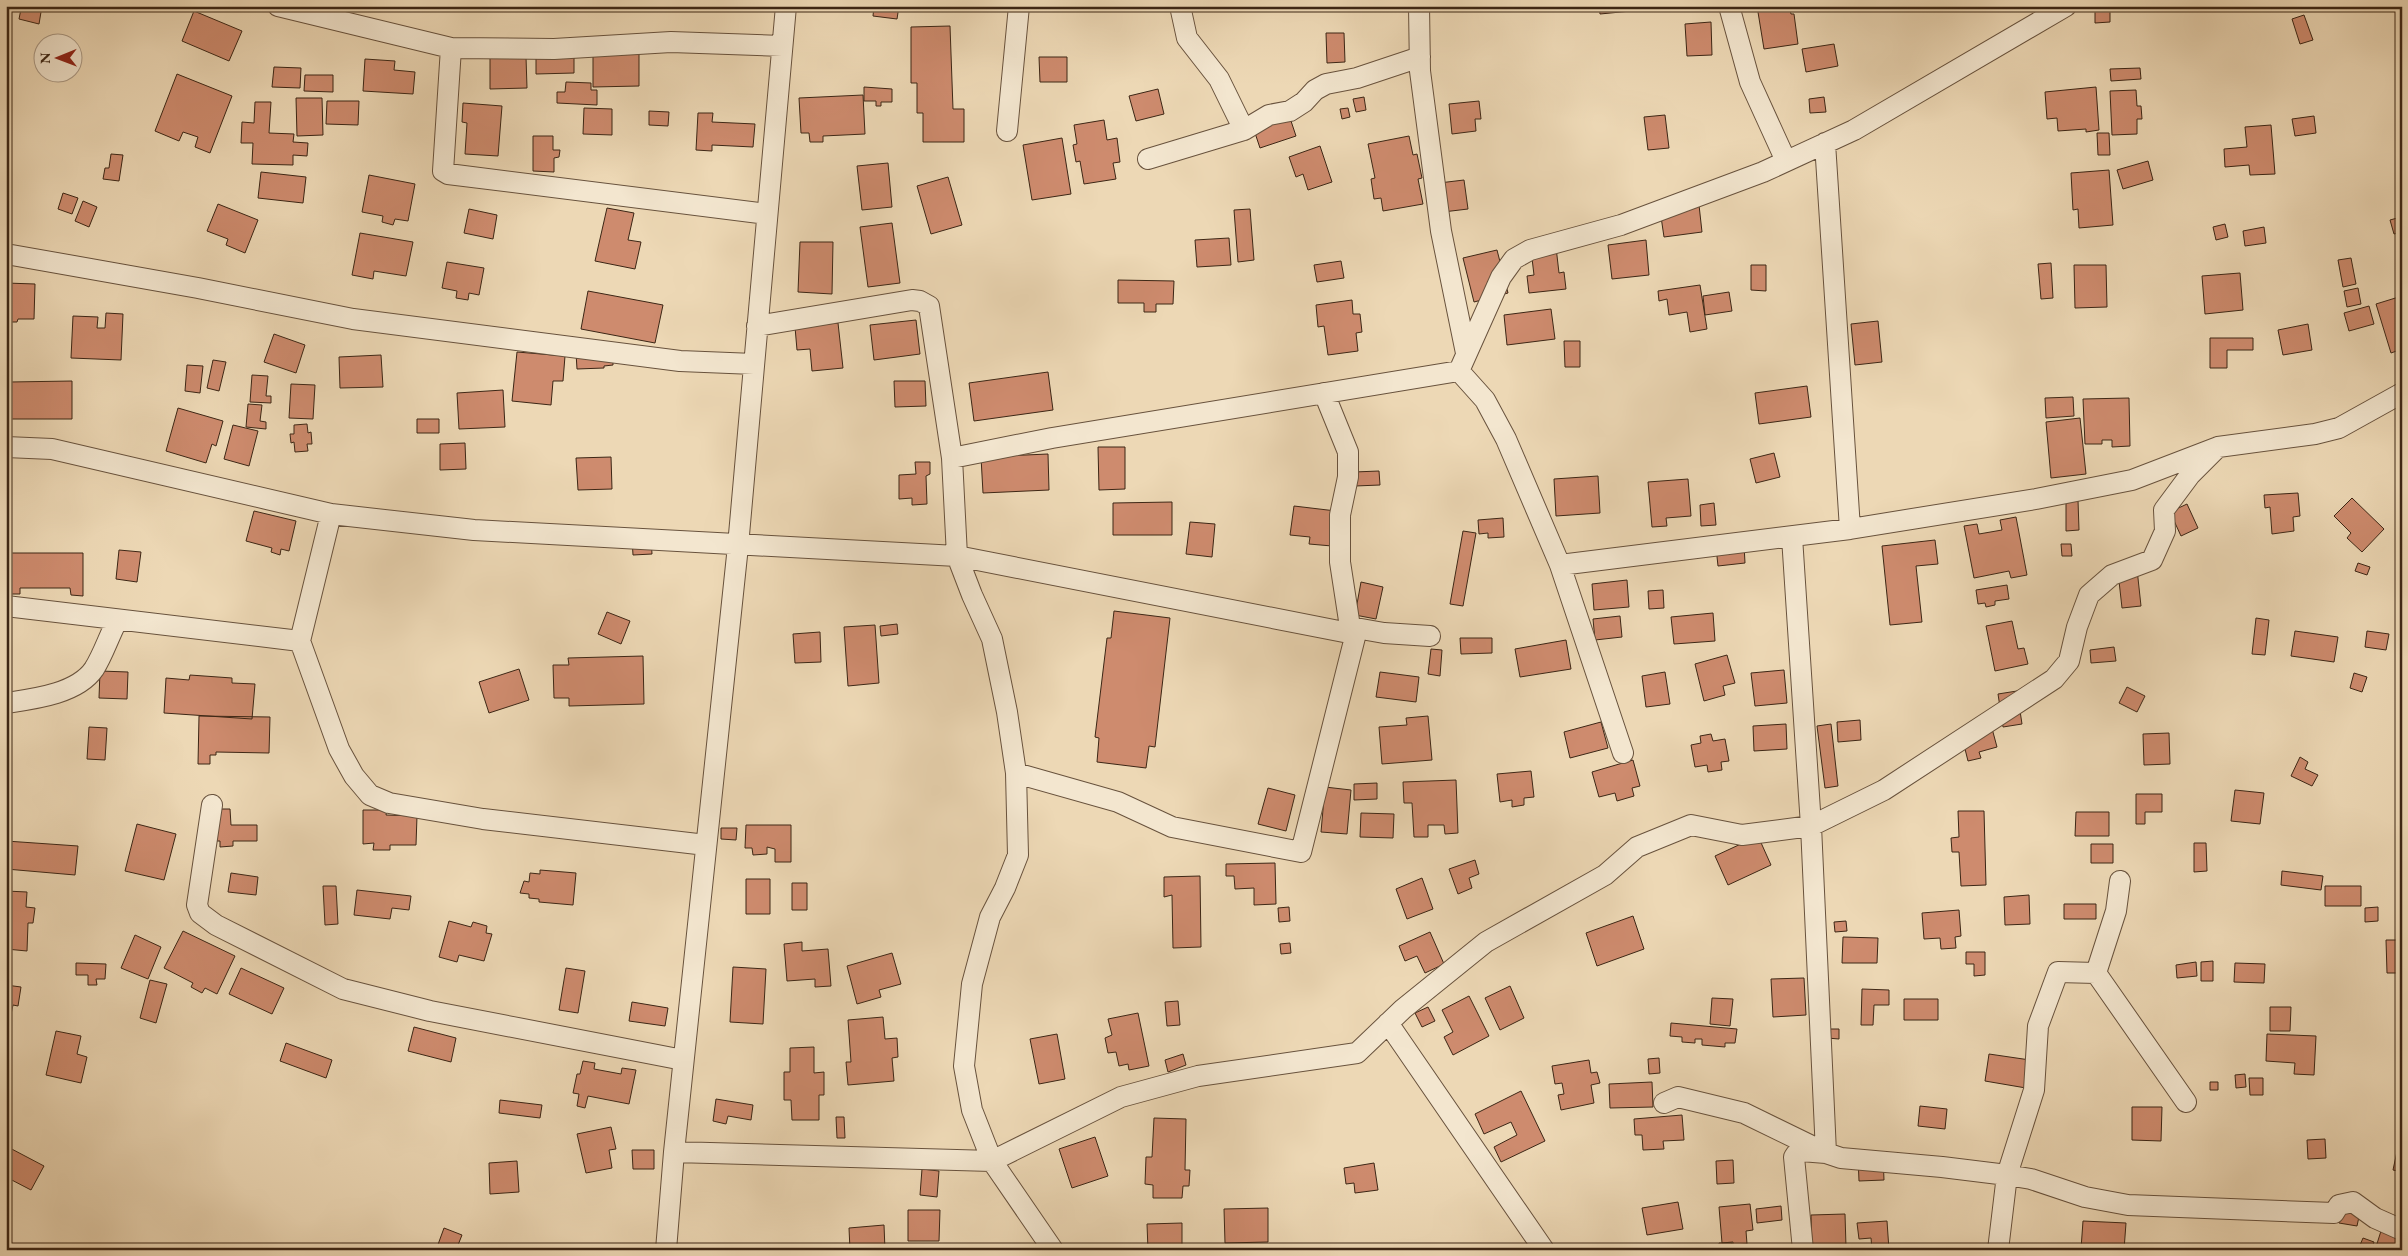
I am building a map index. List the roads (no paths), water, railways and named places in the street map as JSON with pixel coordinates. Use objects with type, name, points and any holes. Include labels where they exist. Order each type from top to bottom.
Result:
[{"type":"street","points":[[278,6],[451,48],[554,49],[671,42],[782,46]]},
{"type":"street","points":[[666,1250],[683,1060],[738,546],[786,6]]},
{"type":"street","points":[[1007,131],[1019,6]]},
{"type":"street","points":[[1180,6],[1187,38],[1219,79],[1244,130]]},
{"type":"street","points":[[1419,6],[1420,57],[1441,231],[1463,362],[1506,439],[1560,565],[1623,753]]},
{"type":"street","points":[[1729,6],[1750,82],[1786,161]]},
{"type":"street","points":[[1463,362],[1501,277],[1514,259],[1530,250],[1621,225],[1786,161],[1854,130],[2066,6]]},
{"type":"street","points":[[451,48],[443,171],[448,174],[767,214]]},
{"type":"street","points":[[1148,159],[1244,130],[1269,115],[1290,111],[1304,102],[1315,90],[1326,84],[1357,78],[1420,57]]},
{"type":"street","points":[[1825,143],[1850,529]]},
{"type":"street","points":[[6,254],[198,288],[353,319],[680,361],[754,364]]},
{"type":"street","points":[[757,326],[912,300],[920,301],[929,306],[952,458],[957,556],[972,596],[992,639],[1007,712],[1016,773],[1018,856],[1005,888],[990,917],[972,984],[964,1066],[972,1110],[992,1161],[1053,1250]]},
{"type":"street","points":[[952,458],[1324,393],[1463,362]]},
{"type":"street","points":[[1324,393],[1348,452],[1348,477],[1340,515],[1340,562],[1350,627],[1384,633],[1430,636]]},
{"type":"street","points":[[1560,565],[1850,529],[2036,500],[2132,480],[2218,447],[2315,434],[2338,428],[2402,393]]},
{"type":"street","points":[[6,446],[52,450],[331,514],[474,530],[738,546],[957,556],[1349,633],[1355,637],[1301,852],[1172,826],[1118,802],[1016,773]]},
{"type":"street","points":[[674,1152],[992,1161],[1121,1097],[1198,1076],[1357,1054],[1388,1023],[1486,942],[1604,875],[1637,847],[1690,825],[1742,835],[1811,826],[1884,790],[2054,678],[2069,661],[2077,627],[2089,595],[2112,574],[2152,560],[2165,532],[2164,510],[2190,475],[2218,447]]},
{"type":"street","points":[[331,514],[300,641],[339,749],[354,776],[370,795],[390,803],[483,820],[706,846]]},
{"type":"street","points":[[1792,536],[1811,826],[1826,1153]]},
{"type":"street","points":[[6,606],[300,641]]},
{"type":"street","points":[[6,703],[39,699],[70,688],[93,670],[117,620]]},
{"type":"street","points":[[212,805],[197,905],[200,913],[242,939],[343,989],[430,1011],[683,1060]]},
{"type":"street","points":[[2096,973],[2116,911],[2120,881]]},
{"type":"street","points":[[1998,1250],[2008,1175],[2034,1090],[2038,1026],[2058,972],[2096,973]]},
{"type":"street","points":[[2096,973],[2186,1102]]},
{"type":"street","points":[[1388,1023],[1544,1250]]},
{"type":"street","points":[[1664,1102],[1678,1096],[1744,1113],[1826,1153],[1848,1160],[1942,1167],[2008,1175],[2031,1179],[2086,1197],[2128,1205],[2334,1213],[2339,1205],[2353,1202],[2375,1218],[2402,1230]]},
{"type":"street","points":[[1803,1250],[1794,1157],[1801,1151],[1826,1153]]}]
